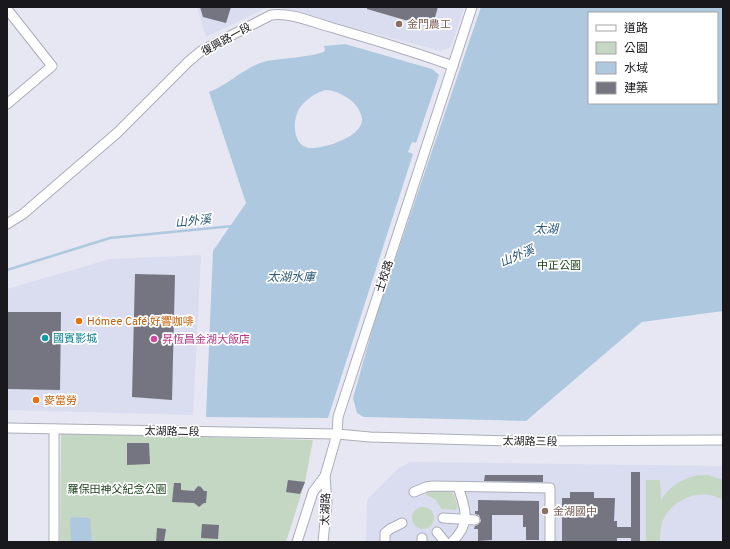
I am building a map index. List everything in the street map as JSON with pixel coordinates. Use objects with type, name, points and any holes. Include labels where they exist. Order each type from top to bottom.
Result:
[{"type":"street","name":"士校路","points":[[297,542],[313,492],[325,476],[338,434],[338,417],[472,7]]},
{"type":"street","points":[[7,8],[52,66],[7,104]]},
{"type":"street","name":"復興路一段","points":[[7,224],[23,214],[117,133],[188,62],[201,51],[271,15],[277,14],[307,21],[424,55],[453,66]]},
{"type":"street","name":"太湖路二段","points":[[7,428],[338,434]]},
{"type":"street","points":[[54,429],[54,542]]},
{"type":"street","name":"太湖路三段","points":[[338,434],[370,437],[505,440],[723,440]]},
{"type":"street","name":"太湖路","points":[[322,542],[327,502],[325,476]]},
{"type":"street","points":[[414,492],[426,487],[550,488],[550,542]]},
{"type":"street","points":[[458,487],[465,510],[470,519]]},
{"type":"street","points":[[443,518],[470,519]]},
{"type":"street","points":[[452,542],[470,519]]},
{"type":"street","points":[[385,542],[385,533],[402,523]]},
{"type":"street","points":[[437,532],[445,542]]},
{"type":"shaded area","points":[[197,7],[268,7],[206,37]]},
{"type":"shaded area","name":"金門農工","points":[[277,7],[464,7],[451,47],[440,51]]},
{"type":"shaded area","points":[[201,255],[193,415],[7,410],[7,289],[110,259]]},
{"type":"shaded area","name":"金湖國中","points":[[410,462],[723,466],[723,542],[366,542],[367,500],[399,468]]},
{"type":"green space","name":"羅保田神父紀念公園","points":[[61,433],[313,440],[305,482],[286,542],[60,542]]},
{"type":"green space","points":[[698,475],[708,475],[723,480],[723,500],[715,496],[697,495],[681,501],[668,512],[663,520],[660,542],[646,542],[646,480],[660,480],[661,500],[676,484]]},
{"type":"green space","points":[[428,489],[449,490],[454,496],[457,504],[456,510],[442,509],[435,499],[426,495]]},
{"type":"green space","points":[[423,507],[431,510],[434,518],[431,526],[423,529],[415,526],[412,518],[415,510]]},
{"type":"water","name":"太湖","points":[[481,7],[723,7],[723,311],[642,322],[526,421],[364,417],[357,413],[353,398],[377,313]]},
{"type":"water","name":"太湖水庫","points":[[345,44],[432,69],[439,75],[416,143],[412,142],[408,152],[413,154],[328,418],[206,417],[213,251],[246,203],[209,92],[217,89],[259,63],[321,53],[325,51],[324,46]],"holes":[[[326,90],[343,95],[358,107],[362,119],[361,125],[356,131],[341,141],[315,148],[304,146],[300,143],[295,132],[295,120],[299,109],[314,95]]]},
{"type":"water","points":[[72,517],[90,518],[92,542],[71,542],[70,519]]},
{"type":"building","points":[[200,7],[231,7],[226,23],[203,17]]},
{"type":"building","points":[[367,7],[438,7],[433,24],[423,21],[422,25],[367,9]]},
{"type":"building","name":"昇恆昌金湖大飯店","points":[[135,274],[175,275],[172,400],[132,397]]},
{"type":"building","points":[[7,312],[61,312],[60,390],[7,389]]},
{"type":"building","points":[[127,443],[149,443],[150,464],[127,465]]},
{"type":"building","points":[[631,472],[640,472],[640,542],[631,542],[631,538],[617,538],[617,542],[562,542],[562,498],[570,498],[570,492],[594,492],[594,498],[615,498],[614,521],[617,521],[617,527],[631,527]]},
{"type":"building","points":[[485,475],[543,475],[543,482],[484,481]]},
{"type":"building","points":[[288,480],[305,482],[300,494],[286,492]]},
{"type":"building","points":[[174,483],[181,483],[181,490],[194,491],[198,486],[201,487],[204,491],[207,491],[206,503],[199,507],[194,503],[172,502]]},
{"type":"building","points":[[478,500],[539,501],[539,540],[526,540],[526,527],[523,527],[523,515],[492,515],[492,540],[478,541],[478,529],[474,529],[475,526],[481,521],[479,515],[475,514],[475,511],[478,511]]},
{"type":"building","points":[[202,524],[219,525],[218,539],[201,538]]},
{"type":"building","points":[[157,528],[166,529],[164,542],[156,542]]},
{"type":"waterway","name":"山外溪","points":[[7,270],[110,238],[233,226]]},
{"type":"place","name":"金門農工","points":[[399,24]]},
{"type":"place","name":"Hómee Café 好響咖啡","points":[[79,321]]},
{"type":"place","name":"國賓影城","points":[[45,338]]},
{"type":"place","name":"昇恆昌金湖大飯店","points":[[154,339]]},
{"type":"place","name":"麥當勞","points":[[36,400]]},
{"type":"place","name":"金湖國中","points":[[545,511]]},
{"type":"park label","name":"中正公園","points":[[559,265]]}]
